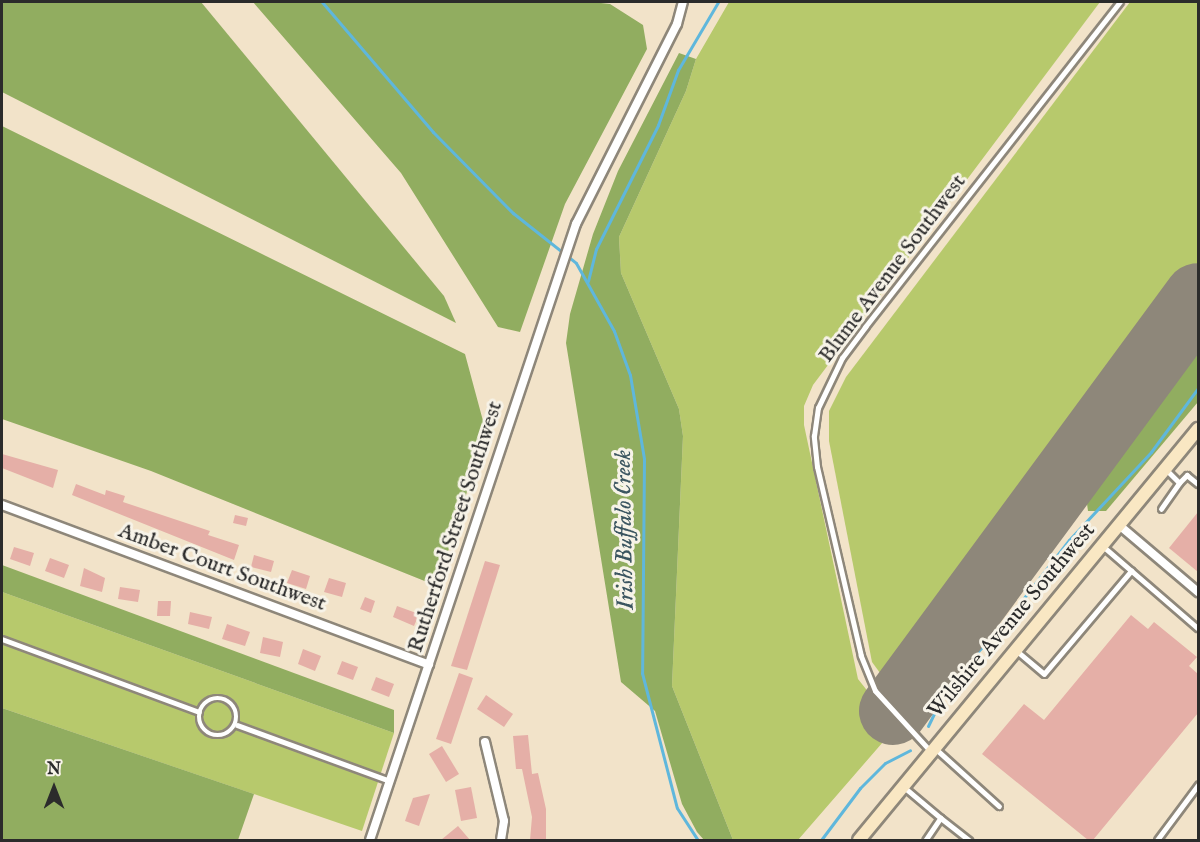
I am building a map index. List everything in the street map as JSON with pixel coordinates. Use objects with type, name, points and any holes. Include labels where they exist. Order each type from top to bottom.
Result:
[{"type":"street","name":"Rutherford Street Southwest","points":[[370,840],[576,224],[677,24],[683,2]]},
{"type":"street","name":"Wilshire Avenue Southwest","points":[[859,840],[902,785],[1198,429]]},
{"type":"street","name":"Amber Court Southwest","points":[[2,506],[429,665]]},
{"type":"street","points":[[1119,525],[1198,592]]},
{"type":"street","points":[[485,742],[504,821],[501,840]]},
{"type":"lane","name":"Blume Avenue Southwest","points":[[999,806],[932,749],[875,691],[861,656],[817,467],[814,436],[818,408],[842,358],[865,327],[1120,2]]},
{"type":"lane","points":[[1165,469],[1179,483]]},
{"type":"lane","points":[[1161,509],[1187,475],[1198,484]]},
{"type":"lane","points":[[1102,546],[1198,628]]},
{"type":"lane","points":[[1015,649],[1044,674],[1131,571]]},
{"type":"lane","points":[[2,639],[199,712]]},
{"type":"lane","points":[[209,700],[226,700],[235,710],[237,725],[228,733],[210,734],[201,726],[199,712],[209,700]]},
{"type":"lane","points":[[237,725],[390,781]]},
{"type":"lane","points":[[902,785],[969,840]]},
{"type":"lane","points":[[1157,840],[1198,785]]},
{"type":"lane","points":[[926,840],[941,818]]},
{"type":"green space","points":[[2,2],[201,2],[444,296],[456,323],[2,92]]},
{"type":"green space","points":[[253,2],[592,2],[610,4],[643,25],[647,49],[565,204],[520,332],[498,327],[401,173]]},
{"type":"green space","points":[[729,2],[1100,2],[813,385],[804,406],[804,425],[858,679],[896,727],[798,840],[733,840],[672,686],[683,436],[679,409],[621,273],[619,237],[686,91],[696,59]]},
{"type":"green space","points":[[1130,2],[1198,2],[1198,263],[891,688],[872,662],[829,441],[829,411],[846,377]]},
{"type":"green space","points":[[679,53],[696,59],[686,91],[619,237],[621,273],[679,409],[683,436],[672,686],[733,840],[704,840],[697,832],[682,804],[655,711],[621,682],[566,343],[570,314],[593,234],[618,171]]},
{"type":"green space","points":[[2,126],[465,354],[486,432],[437,586],[151,471],[2,419]]},
{"type":"green space","points":[[1198,326],[1198,402],[1106,511],[1088,511],[1084,482]]},
{"type":"green space","points":[[2,565],[394,710],[394,733],[2,592]]},
{"type":"green space","points":[[2,592],[394,733],[362,831],[2,708]]},
{"type":"green space","points":[[2,708],[254,794],[238,840],[2,840]]},
{"type":"building","points":[[2,454],[58,470],[53,488],[2,468]]},
{"type":"building","points":[[76,484],[105,495],[106,490],[125,496],[123,502],[210,531],[208,535],[239,545],[234,560],[72,495]]},
{"type":"building","points":[[1198,512],[1198,572],[1169,548]]},
{"type":"building","points":[[235,515],[248,518],[246,526],[233,523]]},
{"type":"building","points":[[14,547],[34,553],[30,566],[10,559]]},
{"type":"building","points":[[254,555],[274,561],[271,572],[251,567]]},
{"type":"building","points":[[50,558],[69,565],[64,578],[45,571]]},
{"type":"building","points":[[485,561],[500,565],[467,670],[451,666]]},
{"type":"building","points":[[84,568],[105,578],[102,592],[80,586]]},
{"type":"building","points":[[292,570],[310,576],[306,589],[287,583]]},
{"type":"building","points":[[329,578],[346,583],[342,597],[324,592]]},
{"type":"building","points":[[120,587],[140,590],[138,602],[118,599]]},
{"type":"building","points":[[365,597],[375,601],[371,613],[360,609]]},
{"type":"building","points":[[158,601],[171,601],[170,616],[157,616]]},
{"type":"building","points":[[397,606],[419,614],[414,626],[393,617]]},
{"type":"building","points":[[190,612],[212,617],[209,629],[188,624]]},
{"type":"building","points":[[1131,615],[1148,629],[1154,622],[1197,657],[1189,666],[1198,674],[1198,713],[1093,840],[1088,840],[982,754],[1024,704],[1044,720]]},
{"type":"building","points":[[227,624],[250,632],[245,646],[222,639]]},
{"type":"building","points":[[263,637],[283,642],[280,657],[260,653]]},
{"type":"building","points":[[303,649],[321,656],[315,671],[298,664]]},
{"type":"building","points":[[342,661],[358,667],[353,680],[337,674]]},
{"type":"building","points":[[459,673],[473,678],[451,744],[436,739]]},
{"type":"building","points":[[376,677],[394,684],[389,697],[371,690]]},
{"type":"building","points":[[486,695],[513,714],[504,727],[477,709]]},
{"type":"building","points":[[528,735],[532,774],[538,773],[546,809],[546,840],[530,840],[532,817],[522,769],[516,769],[513,736]]},
{"type":"building","points":[[442,746],[459,774],[446,782],[429,754]]},
{"type":"building","points":[[471,787],[477,818],[461,821],[455,790]]},
{"type":"building","points":[[430,794],[419,826],[405,821],[413,798]]},
{"type":"building","points":[[458,826],[470,840],[441,840]]},
{"type":"waterway","name":"Irish Buffalo Creek","points":[[322,2],[433,132],[513,213],[576,263],[614,331],[630,375],[644,459],[642,673],[677,808],[698,840]]},
{"type":"waterway","points":[[588,281],[596,249],[658,125],[678,70],[718,2]]},
{"type":"waterway","points":[[928,726],[945,691],[964,666],[1002,626],[1069,540],[1151,452],[1198,388]]},
{"type":"waterway","points":[[821,840],[860,788],[885,763],[910,750]]},
{"type":"runway","points":[[893,711],[1198,297]]}]
